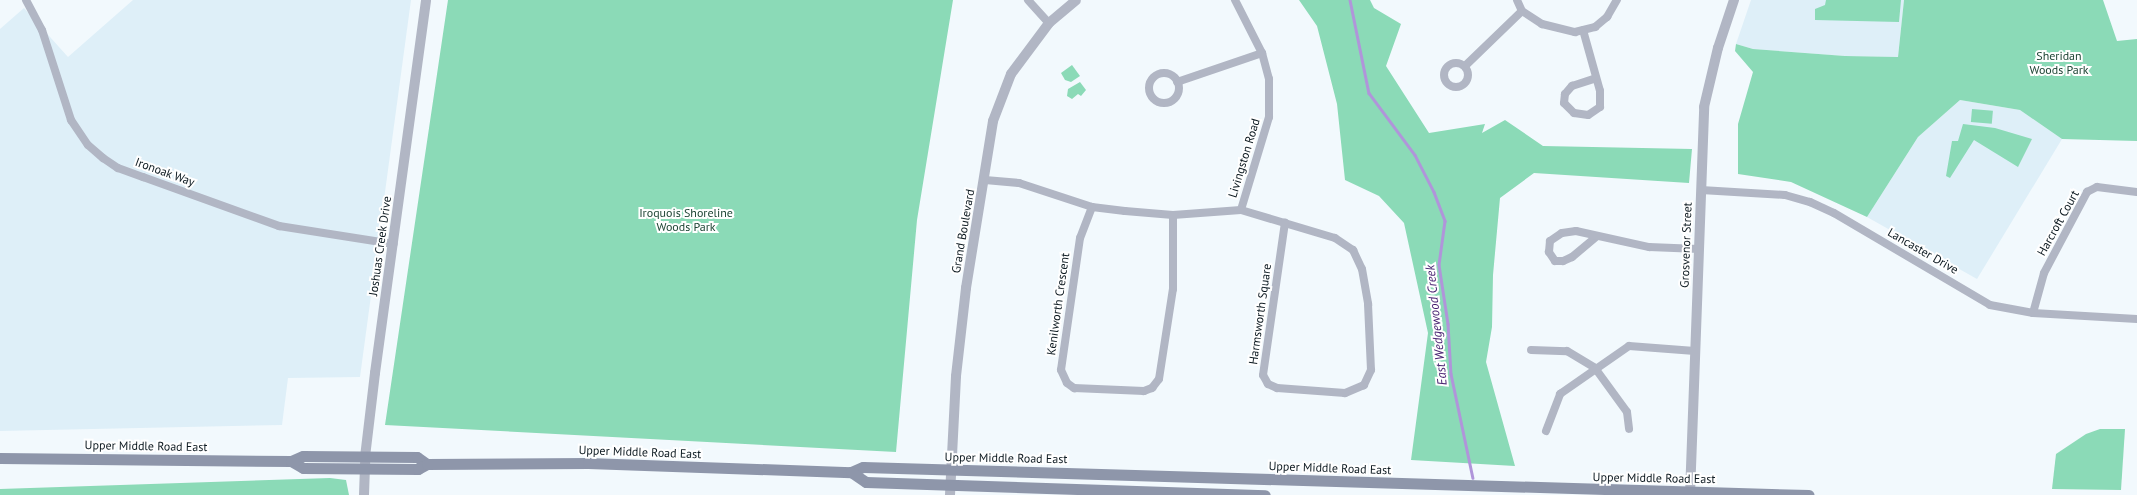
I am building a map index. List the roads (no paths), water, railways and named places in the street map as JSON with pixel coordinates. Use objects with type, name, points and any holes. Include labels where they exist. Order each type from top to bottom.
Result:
[{"type":"main road","name":"Upper Middle Road East","points":[[0,458],[291,461],[303,456],[417,457],[428,464]]},
{"type":"main road","name":"Upper Middle Road East","points":[[291,461],[303,468],[364,469],[418,469],[428,464],[588,463],[851,472],[863,467],[1690,494],[1809,495]]},
{"type":"main road","name":"Upper Middle Road East","points":[[851,472],[866,482],[1265,495]]},
{"type":"street","name":"Ironoak Way","points":[[26,0],[42,30],[71,120],[88,145],[118,168],[279,226],[394,244]]},
{"type":"street","name":"Joshuas Creek Drive","points":[[364,495],[365,457],[426,0]]},
{"type":"street","points":[[1028,0],[1049,23]]},
{"type":"street","name":"Grand Boulevard","points":[[950,495],[950,470],[965,296],[985,180],[993,121],[1011,74],[1049,23],[1076,0]]},
{"type":"street","name":"Livingston Road","points":[[1235,0],[1262,53],[1269,79],[1269,117],[1241,210]]},
{"type":"street","points":[[1517,0],[1522,11],[1542,24],[1576,32],[1594,27],[1603,20],[1617,0]]},
{"type":"street","name":"Grosvenor Street","points":[[1690,494],[1698,249],[1707,89],[1734,0]]},
{"type":"street","points":[[1465,66],[1522,11]]},
{"type":"street","points":[[1583,30],[1594,79],[1600,91],[1600,107],[1588,114],[1574,113],[1564,103],[1565,94],[1572,86],[1594,79]]},
{"type":"street","points":[[1177,82],[1262,53]]},
{"type":"street","name":"Harmsworth Square","points":[[985,180],[1020,183],[1092,207],[1173,215],[1241,210],[1285,223],[1335,238],[1353,250],[1362,269],[1368,304],[1371,370],[1364,385],[1345,393],[1277,388],[1268,384],[1263,375],[1285,223]]},
{"type":"street","name":"Harcroft Court","points":[[2033,312],[2044,273],[2087,192],[2097,187],[2137,192]]},
{"type":"street","name":"Lancaster Drive","points":[[1701,190],[1785,195],[1810,202],[1834,213],[1990,305],[2033,312],[2137,319]]},
{"type":"street","name":"Kenilworth Crescent","points":[[1092,207],[1080,238],[1061,370],[1067,383],[1074,388],[1144,391],[1152,388],[1159,379],[1173,288],[1173,215]]},
{"type":"street","points":[[1596,237],[1572,257],[1563,261],[1555,261],[1549,252],[1550,241],[1562,233],[1576,231],[1596,237],[1608,236],[1649,247],[1698,249]]},
{"type":"street","points":[[1546,431],[1560,394],[1628,346],[1695,351]]},
{"type":"street","points":[[1531,350],[1566,351],[1595,368],[1627,412],[1629,429]]},
{"type":"waterway","name":"East Wedgewood Creek","points":[[1350,0],[1369,93],[1415,155],[1434,192],[1445,221],[1439,265],[1448,324],[1451,374],[1473,478]]},
{"type":"park label","name":"Sheridan Woods Park","points":[[2059,63]]},
{"type":"park label","name":"Iroquois Shoreline Woods Park","points":[[686,220]]}]
